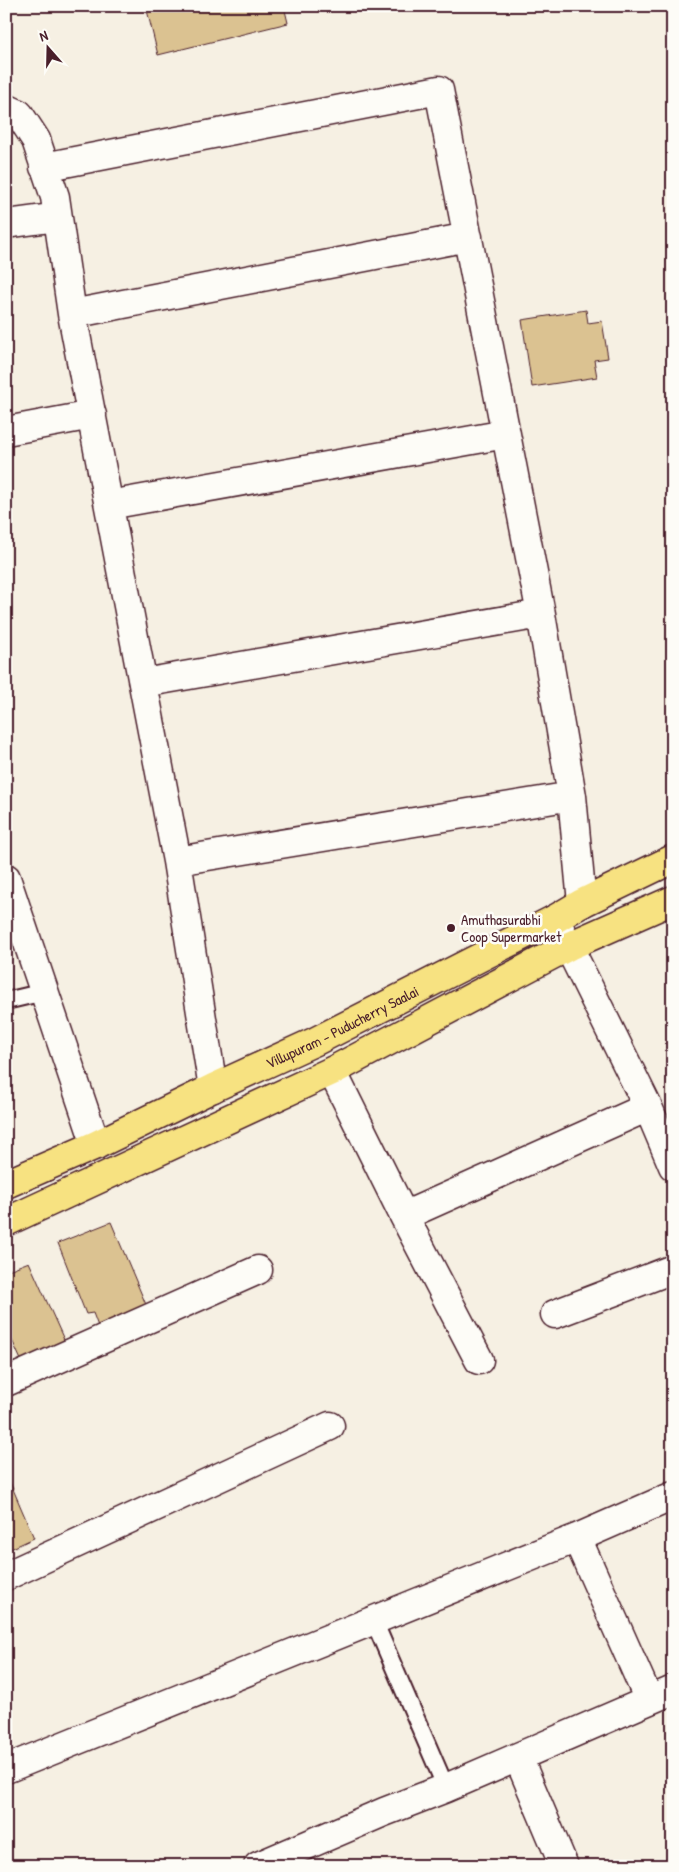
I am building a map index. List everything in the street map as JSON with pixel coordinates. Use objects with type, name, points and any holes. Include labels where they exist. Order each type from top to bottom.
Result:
[{"type":"highway","name":"Villupuram - Puducherry Saalai","points":[[6,1184],[96,1145],[213,1088],[316,1041],[555,919],[582,903],[673,859]]},
{"type":"highway","points":[[6,1222],[332,1071],[569,946],[673,900]]},
{"type":"street","points":[[44,166],[440,90],[541,614],[572,796],[582,903]]},
{"type":"street","points":[[6,108],[19,114],[36,140],[55,197],[72,314],[177,861],[213,1088]]},
{"type":"street","points":[[6,224],[58,217]]},
{"type":"street","points":[[72,314],[468,237]]},
{"type":"street","points":[[6,431],[92,414]]},
{"type":"street","points":[[109,504],[506,434]]},
{"type":"street","points":[[143,683],[541,614]]},
{"type":"street","points":[[177,861],[572,796]]},
{"type":"street","points":[[6,878],[96,1145]]},
{"type":"street","points":[[555,919],[648,1107],[673,1166]]},
{"type":"street","points":[[332,1071],[404,1216],[479,1360]]},
{"type":"street","points":[[404,1216],[648,1107]]},
{"type":"street","points":[[6,1382],[258,1270]]},
{"type":"street","points":[[555,1314],[673,1270]]},
{"type":"street","points":[[6,1576],[330,1426]]},
{"type":"street","points":[[6,1769],[577,1538],[673,1496]]},
{"type":"street","points":[[258,1866],[384,1812],[446,1788],[661,1695],[577,1538]]},
{"type":"street","points":[[518,1757],[564,1866]]},
{"type":"lane","points":[[6,1001],[44,992]]},
{"type":"lane","points":[[374,1621],[446,1788]]},
{"type":"building","points":[[146,6],[284,6],[288,23],[158,55]]},
{"type":"building","points":[[586,310],[588,323],[602,321],[608,358],[594,360],[597,377],[532,387],[522,320]]},
{"type":"building","points":[[111,1222],[147,1307],[99,1329],[93,1313],[86,1314],[58,1243]]},
{"type":"building","points":[[29,1262],[65,1342],[21,1360],[6,1327],[6,1271]]},
{"type":"building","points":[[6,1473],[34,1538],[6,1551]]},
{"type":"place","name":"Amuthasurabhi Coop Supermarket","points":[[451,928]]}]
